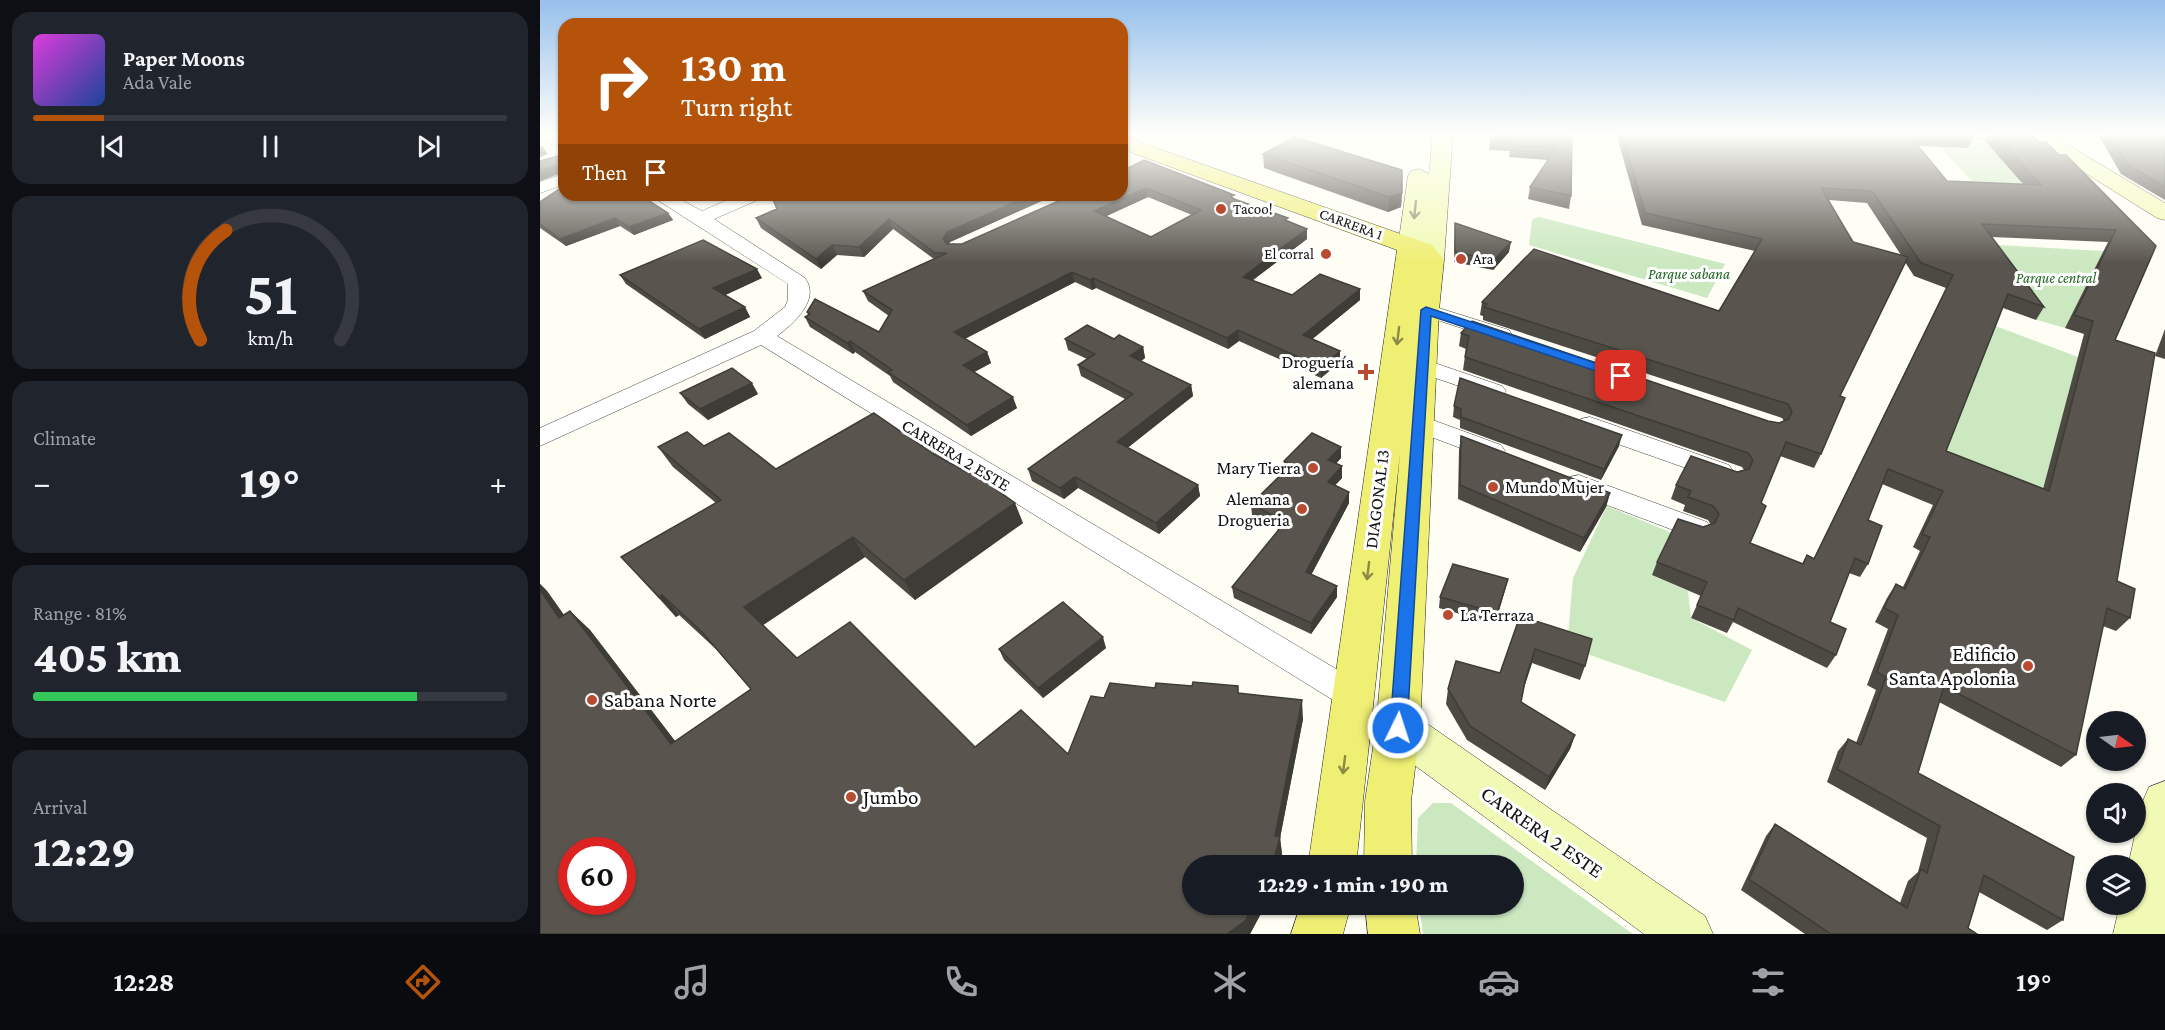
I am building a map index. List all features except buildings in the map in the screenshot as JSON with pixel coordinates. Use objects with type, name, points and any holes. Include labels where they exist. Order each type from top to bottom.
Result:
[{"type":"main road","name":"CARRERA 1","points":[[1217,177],[1421,253]]},
{"type":"main road","name":"DIAGONAL 13","points":[[1388,855],[1388,801],[1398,728],[1426,310],[1421,253],[1423,177]]},
{"type":"main road","name":"DIAGONAL 13","points":[[1333,855],[1352,695],[1435,177]]},
{"type":"main road","points":[[2106,177],[2165,213]]},
{"type":"main road","name":"CARRERA 2 ESTE","points":[[1398,728],[1687,934]]},
{"type":"main road","points":[[2139,934],[2165,803]]},
{"type":"main road","points":[[1317,934],[1323,915]]},
{"type":"main road","points":[[1391,915],[1394,934]]},
{"type":"street","points":[[540,188],[558,181]]},
{"type":"street","points":[[540,438],[762,336],[780,324],[794,310],[801,294],[798,282],[701,218],[669,201]]},
{"type":"street","points":[[701,218],[740,201]]},
{"type":"street","points":[[1426,310],[1516,340]]},
{"type":"street","name":"CARRERA 2 ESTE","points":[[762,336],[1352,695]]},
{"type":"street","points":[[1423,366],[1518,400]]},
{"type":"street","points":[[1563,416],[1732,475]]},
{"type":"street","points":[[1419,423],[1519,461]]},
{"type":"street","points":[[1552,474],[1697,529]]},
{"type":"green space","points":[[1968,177],[2028,177],[2034,184],[1973,182]]},
{"type":"green space","name":"Parque sabana","points":[[1538,217],[1725,264],[1707,298],[1529,245],[1532,220]]},
{"type":"green space","name":"Parque central","points":[[1981,244],[2104,251],[2065,328],[2030,318],[2041,304]]},
{"type":"green space","points":[[1993,325],[2078,357],[2039,504],[1938,463]]},
{"type":"green space","points":[[1607,506],[1672,533],[1652,575],[1688,591],[1691,618],[1752,650],[1725,702],[1567,647],[1573,578]]},
{"type":"green space","points":[[1433,803],[1451,803],[1523,855],[1416,855],[1418,818]]},
{"type":"green space","points":[[1524,856],[1633,934],[1423,934],[1420,915],[1524,915]]},
{"type":"place","name":"Tacoo!","points":[[1221,209]]},
{"type":"place","name":"El corral","points":[[1326,254]]},
{"type":"place","name":"Ara","points":[[1461,259]]},
{"type":"place","name":"Droguería alemana","points":[[1366,372]]},
{"type":"place","name":"Mary Tierra","points":[[1313,468]]},
{"type":"place","name":"Mundo Mujer","points":[[1493,487]]},
{"type":"place","name":"Alemana Drogueria","points":[[1302,509]]},
{"type":"place","name":"La Terraza","points":[[1448,615]]},
{"type":"place","name":"Edificio Santa Apolonia","points":[[2028,666]]},
{"type":"place","name":"Sabana Norte","points":[[592,700]]},
{"type":"place","name":"Jumbo","points":[[851,797]]},
{"type":"route","points":[[1398,728],[1426,310],[1621,376]]}]
